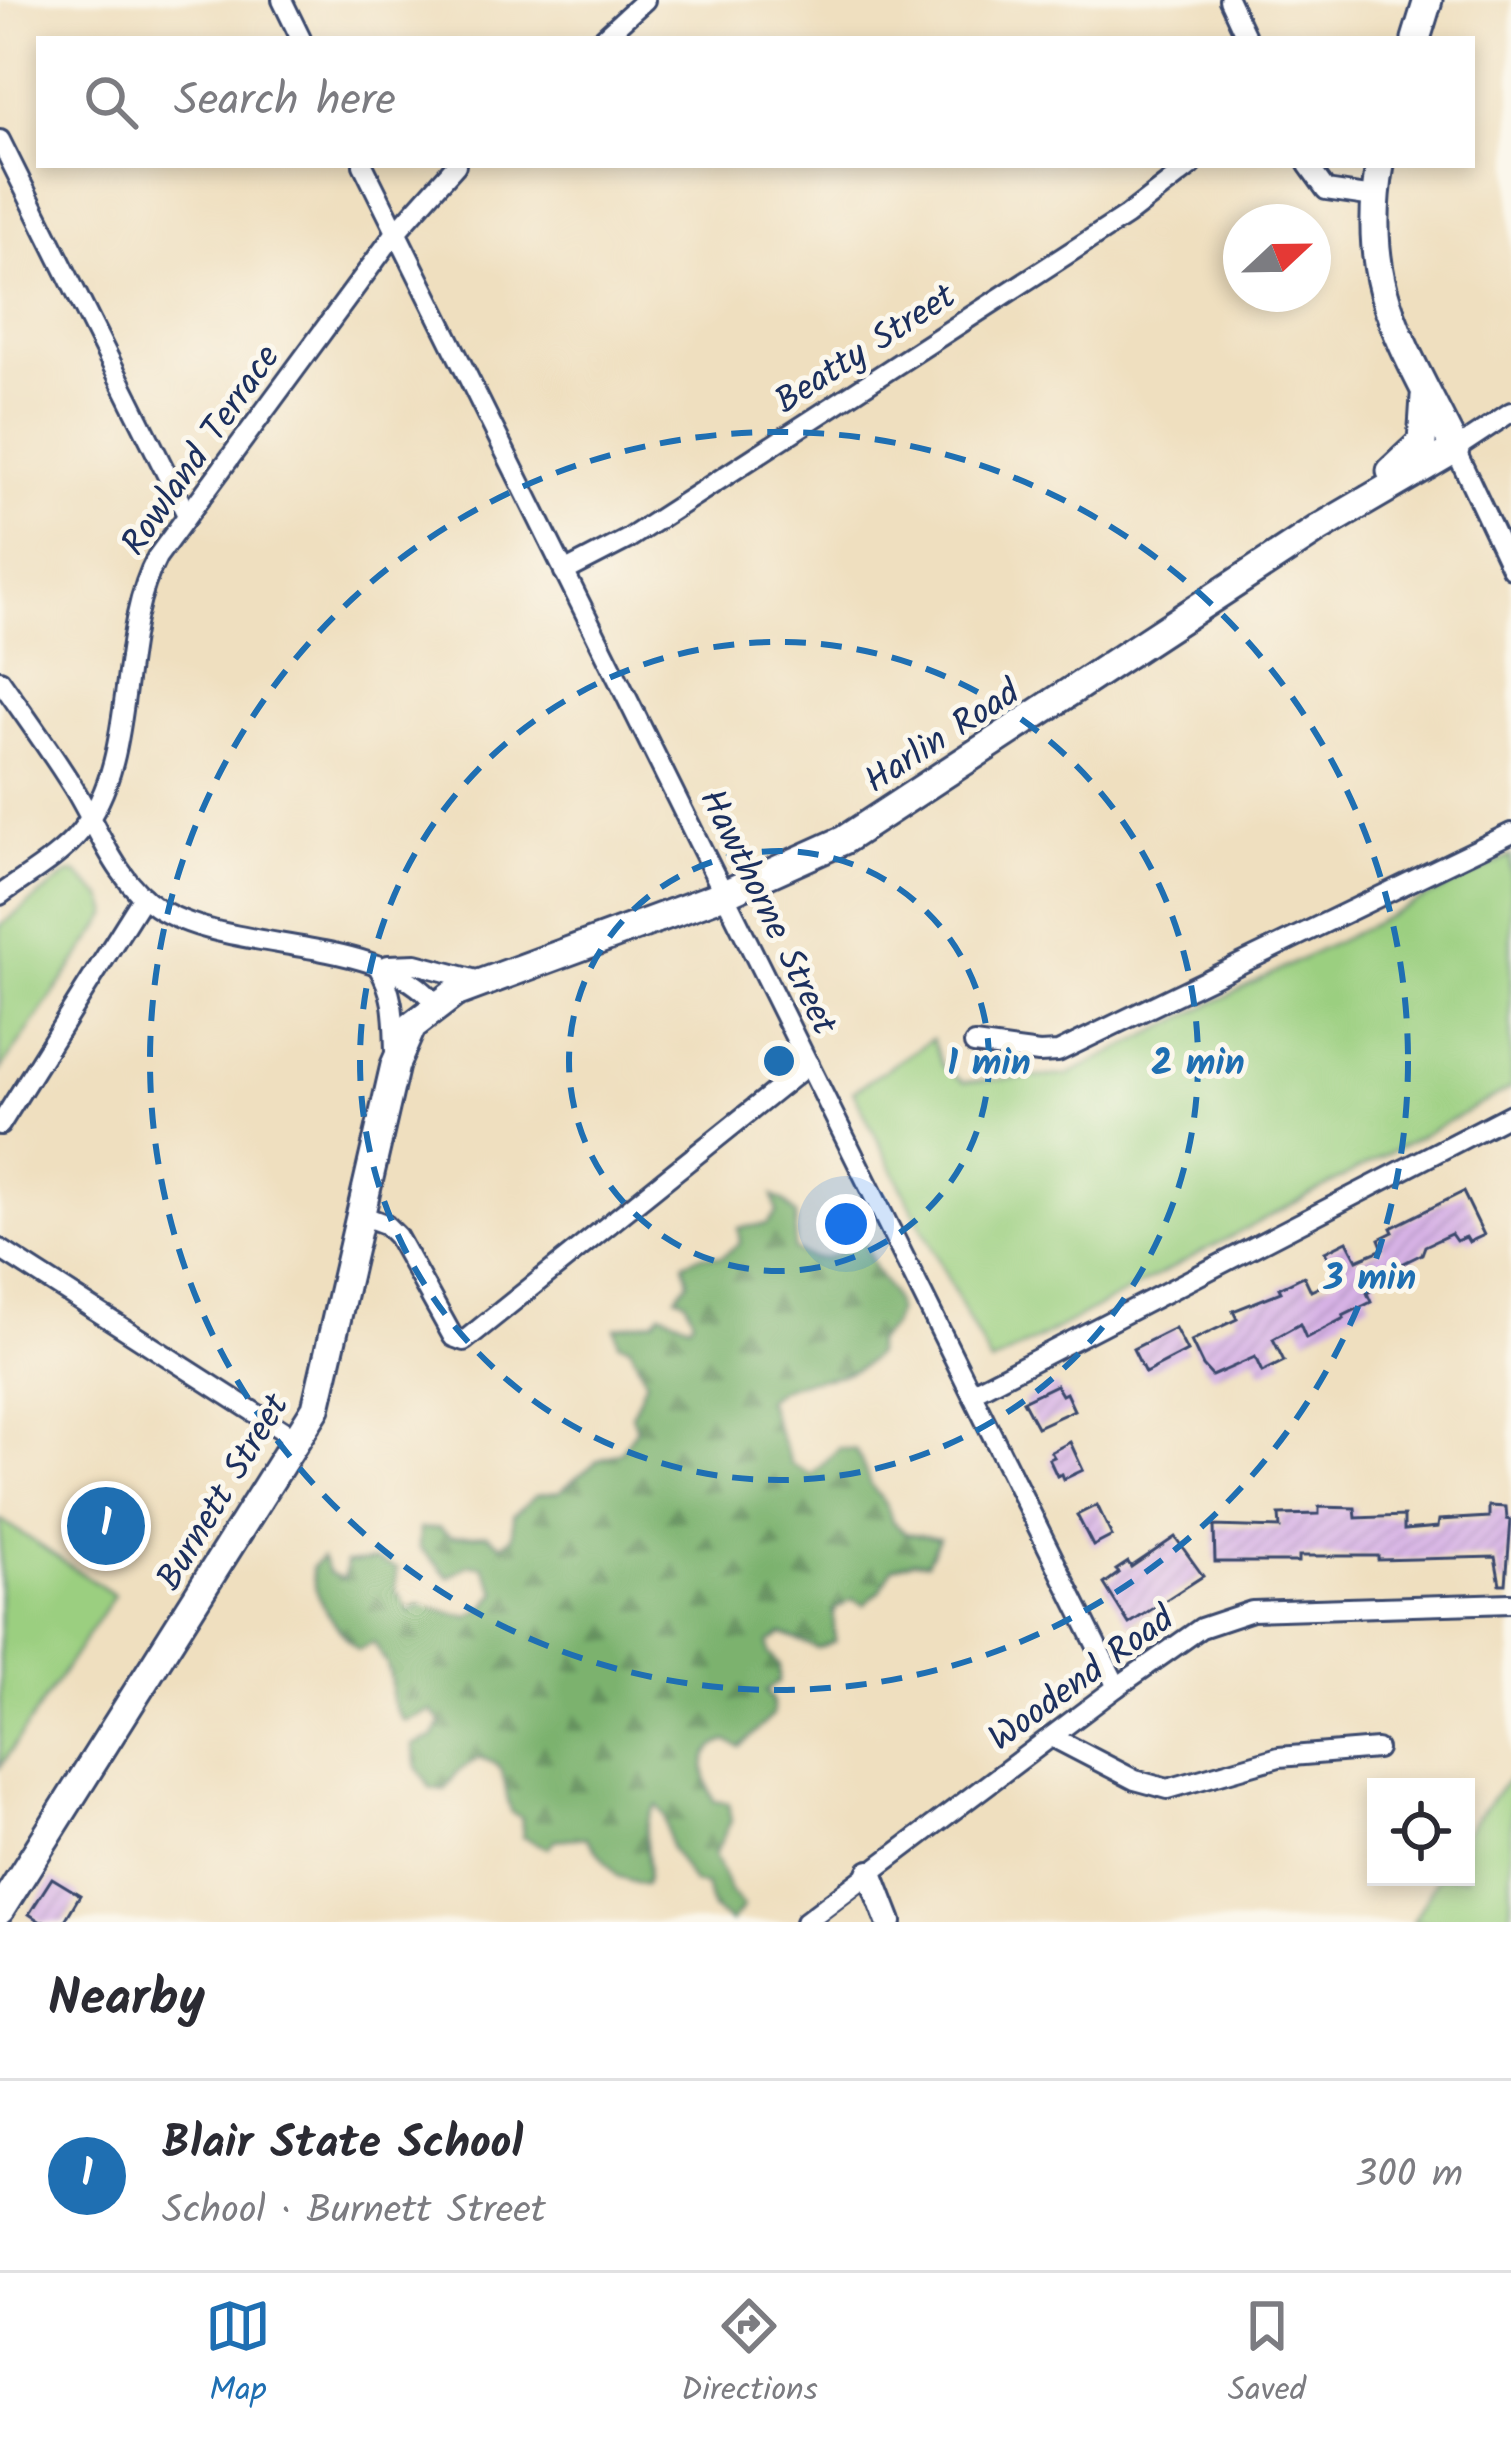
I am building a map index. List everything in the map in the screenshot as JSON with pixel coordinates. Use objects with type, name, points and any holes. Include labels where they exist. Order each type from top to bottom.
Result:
[{"type":"main road","points":[[1417,36],[1428,0]]},
{"type":"main road","points":[[1379,168],[1374,197],[1376,269],[1387,308],[1455,449]]},
{"type":"main road","points":[[1318,530],[1416,451],[1426,425],[1424,385]]},
{"type":"main road","name":"Harlin Road","points":[[394,1065],[412,1026],[455,993],[724,894],[867,827],[1318,530],[1455,449]]},
{"type":"main road","name":"Burnett Street","points":[[0,1910],[299,1441],[319,1400],[394,1065]]},
{"type":"street","points":[[282,0],[300,36]]},
{"type":"street","points":[[1229,0],[1246,36]]},
{"type":"street","points":[[605,36],[640,2]]},
{"type":"street","points":[[0,140],[186,513]]},
{"type":"street","name":"Hawthorne Street","points":[[364,168],[1117,1687]]},
{"type":"street","name":"Rowland Terrace","points":[[91,816],[110,768],[148,576],[186,513],[396,232],[453,168]]},
{"type":"street","name":"Beatty Street","points":[[564,572],[628,539],[1087,242],[1188,168]]},
{"type":"street","points":[[1310,168],[1318,184],[1334,194],[1374,197]]},
{"type":"street","name":"Harlin Road","points":[[1455,449],[1511,412]]},
{"type":"street","points":[[1455,449],[1511,568]]},
{"type":"street","points":[[0,680],[91,816],[124,877],[143,898],[192,924],[377,965],[414,980],[437,1006]]},
{"type":"street","points":[[0,895],[73,840],[91,816]]},
{"type":"street","points":[[974,1044],[1058,1052],[1511,833]]},
{"type":"street","points":[[0,1125],[143,898]]},
{"type":"street","points":[[377,965],[416,964],[485,982]]},
{"type":"street","points":[[377,965],[390,985],[394,1008],[394,1065]]},
{"type":"street","points":[[361,1215],[385,1224],[397,1236],[460,1342],[809,1064]]},
{"type":"street","points":[[973,1392],[1511,1114]]},
{"type":"street","points":[[0,1249],[299,1441]]},
{"type":"street","name":"Woodend Road","points":[[805,1922],[1202,1628],[1252,1611],[1511,1603]]},
{"type":"street","points":[[1052,1737],[1135,1780],[1168,1789],[1279,1757],[1376,1749]]},
{"type":"street","points":[[870,1874],[889,1922]]},
{"type":"green space","points":[[1511,856],[1511,1088],[991,1364],[853,1091],[932,1039],[942,1066],[963,1082],[1067,1075]]},
{"type":"green space","points":[[76,873],[104,899],[109,914],[0,1071],[0,926],[68,874]]},
{"type":"green space","points":[[773,1196],[796,1215],[794,1250],[804,1255],[830,1257],[860,1236],[896,1309],[892,1324],[875,1342],[875,1354],[864,1365],[792,1385],[766,1400],[791,1464],[812,1475],[839,1448],[855,1450],[892,1522],[905,1533],[939,1538],[927,1563],[913,1561],[893,1568],[880,1591],[864,1605],[852,1599],[833,1611],[835,1641],[818,1648],[782,1634],[768,1643],[769,1654],[780,1665],[779,1682],[766,1691],[773,1702],[773,1715],[740,1747],[727,1741],[717,1745],[704,1766],[714,1801],[728,1803],[731,1821],[714,1855],[731,1893],[743,1907],[731,1922],[712,1909],[706,1885],[693,1883],[671,1848],[657,1805],[647,1825],[645,1885],[617,1876],[586,1837],[555,1840],[548,1848],[523,1837],[521,1817],[512,1813],[504,1778],[490,1761],[479,1758],[457,1772],[445,1790],[431,1788],[417,1767],[413,1745],[434,1737],[441,1723],[432,1711],[404,1721],[394,1706],[389,1671],[374,1642],[358,1650],[342,1632],[321,1601],[312,1567],[322,1558],[329,1573],[344,1579],[346,1563],[375,1560],[397,1569],[395,1590],[411,1612],[416,1604],[469,1617],[485,1607],[497,1592],[483,1566],[469,1565],[449,1577],[419,1547],[420,1529],[439,1528],[451,1537],[487,1534],[501,1545],[512,1537],[513,1516],[536,1495],[559,1492],[597,1461],[620,1452],[637,1429],[632,1414],[646,1380],[630,1346],[619,1343],[615,1328],[655,1320],[661,1312],[689,1324],[693,1319],[685,1299],[676,1296],[688,1282],[684,1263],[702,1255],[721,1257],[740,1243],[738,1228],[767,1224],[777,1212]]},
{"type":"green space","points":[[0,1519],[114,1595],[0,1767]]},
{"type":"green space","points":[[1511,1775],[1511,1922],[1413,1922],[1433,1886],[1475,1886],[1475,1820]]},
{"type":"building","points":[[1463,1192],[1484,1235],[1469,1242],[1466,1237],[1456,1241],[1451,1234],[1425,1246],[1422,1254],[1374,1278],[1379,1287],[1367,1293],[1371,1302],[1306,1338],[1300,1324],[1273,1339],[1284,1361],[1262,1372],[1255,1357],[1212,1376],[1203,1366],[1191,1341],[1237,1319],[1233,1311],[1281,1292],[1279,1288],[1304,1276],[1311,1291],[1338,1278],[1325,1252],[1347,1241],[1357,1260],[1383,1249],[1379,1239],[1393,1232],[1391,1228]]},
{"type":"building","points":[[1175,1328],[1187,1351],[1145,1373],[1133,1349]]},
{"type":"building","points":[[1056,1385],[1074,1410],[1037,1427],[1023,1401]]},
{"type":"building","points":[[1070,1442],[1083,1470],[1064,1479],[1062,1474],[1057,1476],[1049,1459],[1054,1457],[1051,1452]]},
{"type":"building","points":[[1097,1505],[1112,1536],[1093,1546],[1077,1515]]},
{"type":"building","points":[[1489,1506],[1506,1507],[1511,1520],[1506,1584],[1500,1584],[1495,1557],[1299,1556],[1299,1562],[1215,1562],[1214,1526],[1280,1528],[1279,1515],[1319,1514],[1319,1507],[1355,1508],[1356,1518],[1404,1516],[1404,1530],[1438,1527],[1439,1520],[1489,1517]]},
{"type":"building","points":[[1175,1537],[1203,1576],[1129,1624],[1104,1584],[1128,1562],[1131,1567]]},
{"type":"building","points":[[52,1878],[80,1895],[64,1922],[41,1922],[29,1914]]},
{"type":"place","name":"Blair State School","points":[[106,1526]]}]
